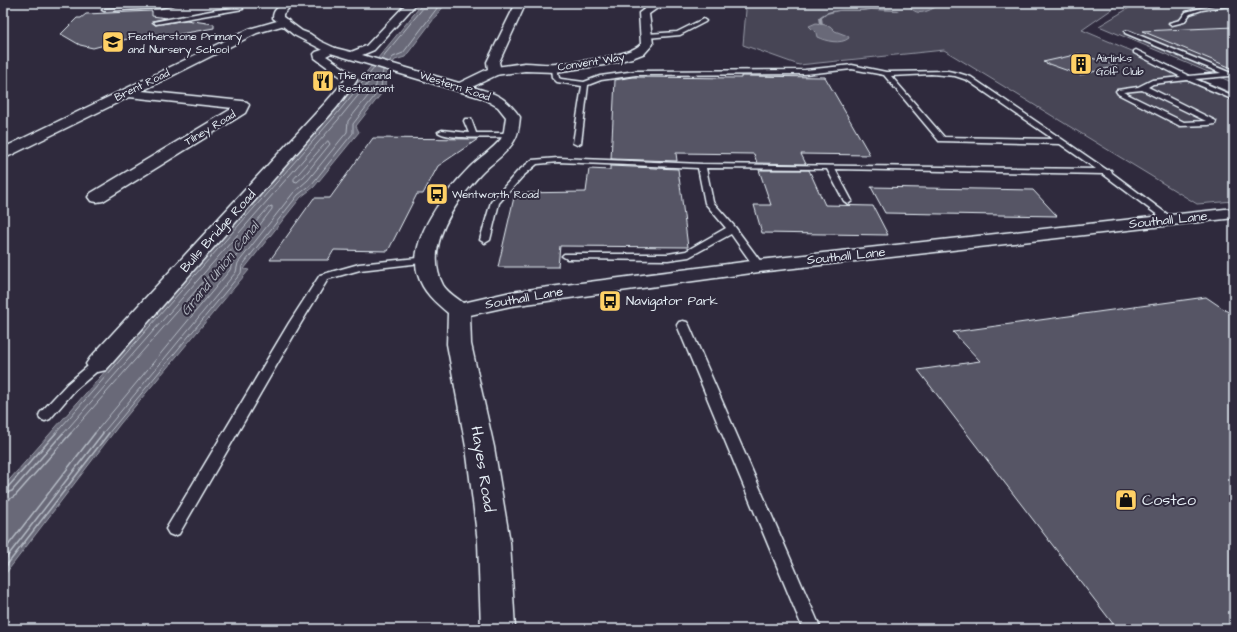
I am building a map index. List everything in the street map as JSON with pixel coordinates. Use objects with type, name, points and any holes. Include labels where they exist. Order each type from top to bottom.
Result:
[{"type":"street","points":[[351,56],[370,48],[412,3]]},
{"type":"street","points":[[461,87],[495,71],[493,62],[521,3]]},
{"type":"street","points":[[647,36],[644,26],[644,12],[653,7],[669,3]]},
{"type":"street","name":"Western Road","points":[[282,11],[298,33],[306,36],[316,44],[351,56],[487,95],[503,104],[513,117],[510,135]]},
{"type":"street","name":"Brent Road","points":[[3,154],[253,31],[282,11]]},
{"type":"street","name":"Convent Way","points":[[495,71],[524,67],[556,73],[628,56],[641,51],[647,44],[647,36]]},
{"type":"street","name":"Bulls Bridge Road","points":[[98,364],[332,104],[351,80],[349,77],[321,58],[320,54],[331,50]]},
{"type":"street","name":"Tilney Road","points":[[97,197],[240,110],[242,105],[126,93]]},
{"type":"street","points":[[459,311],[434,288],[429,276],[427,260],[433,232],[445,208],[473,173],[506,142],[510,135]]},
{"type":"street","name":"Southall Lane","points":[[459,311],[511,299],[759,266],[1234,213]]},
{"type":"street","name":"Hayes Road","points":[[459,311],[460,344],[480,447],[494,542],[498,629]]},
{"type":"lane","points":[[104,10],[159,7],[178,3]]},
{"type":"lane","points":[[637,3],[653,7]]},
{"type":"lane","points":[[1172,23],[1182,21],[1188,13],[1201,9],[1234,4]]},
{"type":"lane","points":[[156,22],[213,10],[242,8]]},
{"type":"lane","points":[[647,36],[678,34],[703,20]]},
{"type":"lane","points":[[1127,32],[1231,75]]},
{"type":"lane","points":[[1136,52],[1234,98]]},
{"type":"lane","points":[[556,73],[562,82],[585,84],[600,78],[636,73],[806,72],[852,67],[886,74],[956,74],[970,79],[1108,172],[1170,220]]},
{"type":"lane","points":[[886,74],[942,139],[1063,142]]},
{"type":"lane","points":[[1142,88],[1212,122],[1183,124],[1118,91],[1142,88],[1152,82],[1231,75]]},
{"type":"lane","points":[[577,143],[585,84]]},
{"type":"lane","points":[[468,121],[473,135]]},
{"type":"lane","points":[[442,132],[473,135],[510,135]]},
{"type":"lane","points":[[485,240],[495,202],[520,174],[535,162],[558,160],[702,166],[1108,172]]},
{"type":"lane","points":[[702,166],[709,203],[732,229],[759,266]]},
{"type":"lane","points":[[830,167],[848,201]]},
{"type":"lane","points":[[567,256],[668,257],[689,254],[732,229]]},
{"type":"lane","points":[[174,528],[324,277],[359,267],[427,260]]},
{"type":"lane","points":[[683,325],[812,629]]},
{"type":"lane","name":"Bulls Bridge Road","points":[[45,416],[71,387],[98,364]]},
{"type":"shaded area","points":[[742,3],[1121,3],[1082,30],[1234,94],[1234,201],[1197,204],[944,50],[799,65],[743,45],[746,10]]},
{"type":"shaded area","points":[[1146,3],[1234,3],[1234,83],[1099,26],[1134,5]]},
{"type":"water","name":"Grand Union Canal","points":[[423,3],[446,3],[405,57],[395,60],[386,72],[385,89],[356,126],[359,132],[314,187],[301,197],[244,269],[249,270],[120,424],[3,577],[3,487],[332,114]]},
{"type":"water","points":[[917,3],[944,3],[926,12],[917,12],[909,5]]},
{"type":"water","points":[[816,23],[830,26],[835,31],[848,36],[849,38],[837,42],[824,40],[817,37],[816,33],[809,26]]},
{"type":"building","points":[[152,11],[152,16],[167,18],[152,21],[155,25],[186,20],[214,24],[214,28],[152,38],[135,37],[93,48],[80,45],[61,34],[77,18],[81,18],[86,14]]},
{"type":"building","points":[[1234,27],[1234,69],[1142,31]]},
{"type":"building","name":"Airlinks Golf Club","points":[[1079,54],[1117,66],[1080,75],[1043,62]]},
{"type":"building","points":[[741,76],[825,77],[870,155],[801,154],[806,164],[757,163],[754,154],[676,153],[677,161],[611,159],[615,80],[632,77],[741,78]]},
{"type":"building","points":[[373,138],[478,139],[438,166],[423,194],[417,194],[388,251],[334,250],[328,260],[270,260],[314,198],[330,198]]},
{"type":"building","points":[[610,166],[678,169],[688,247],[560,246],[558,267],[498,267],[515,193],[586,192],[589,169],[610,170]]},
{"type":"building","points":[[759,170],[809,170],[825,205],[873,206],[888,235],[762,233],[754,205],[771,205]]},
{"type":"building","points":[[871,187],[1033,190],[1057,216],[885,213]]},
{"type":"building","name":"Costco","points":[[1206,297],[1234,316],[1234,629],[1117,629],[918,370],[980,361],[953,332]]},
{"type":"waterway","points":[[821,24],[820,18],[826,13],[839,10],[870,9],[876,6],[875,3]]},
{"type":"waterway","points":[[872,9],[897,10]]},
{"type":"place","name":"Featherstone Primary and Nursery School","points":[[113,42]]},
{"type":"place","name":"Airlinks Golf Club","points":[[1081,64]]},
{"type":"place","name":"The Grand Restaurant","points":[[323,81]]},
{"type":"place","name":"Wentworth Road","points":[[437,194]]},
{"type":"place","name":"Navigator Park","points":[[610,301]]},
{"type":"place","name":"Costco","points":[[1126,500]]}]
